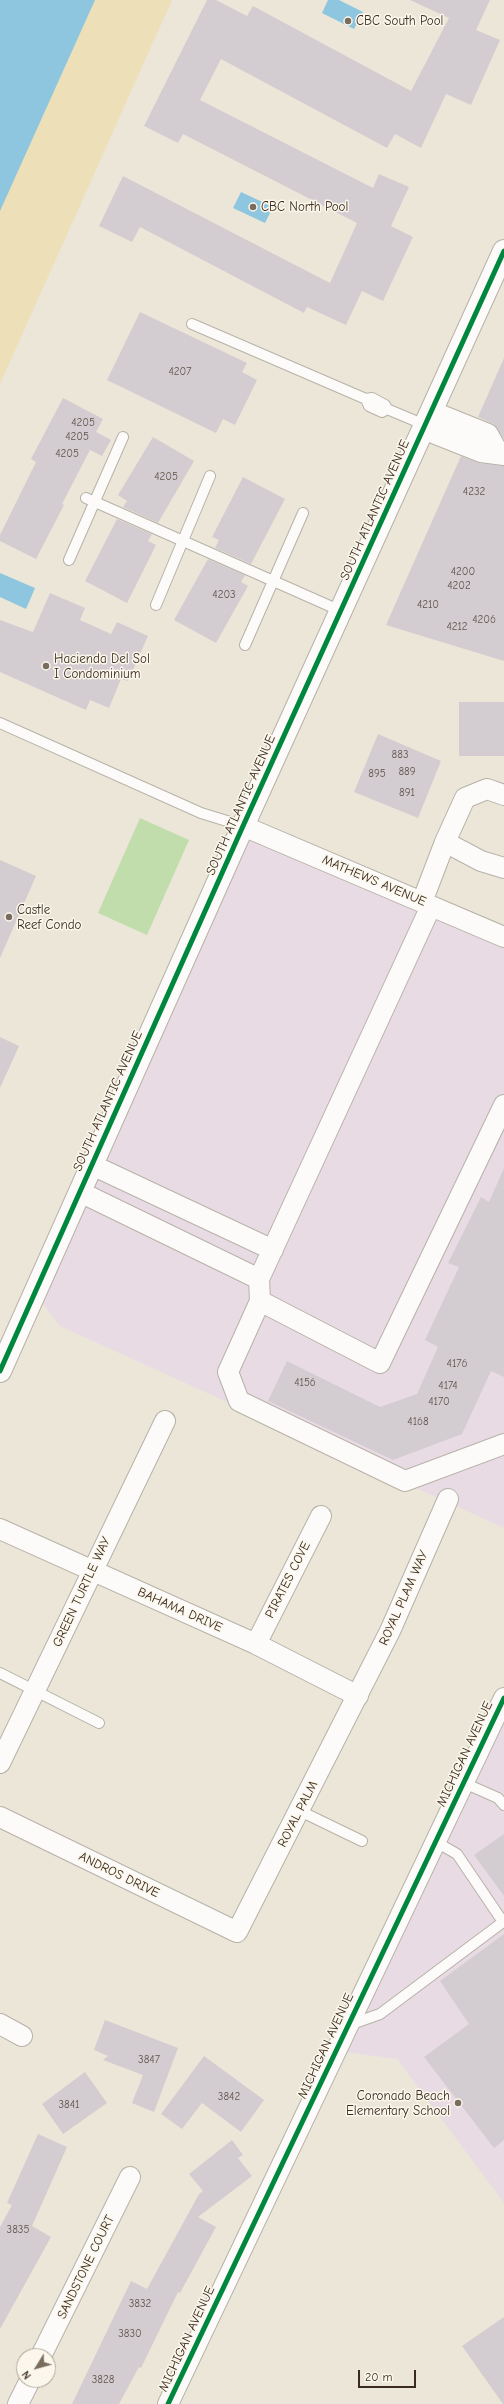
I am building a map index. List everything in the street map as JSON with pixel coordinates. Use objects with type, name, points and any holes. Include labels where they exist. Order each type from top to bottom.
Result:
[{"type":"street","name":"SOUTH ATLANTIC AVENUE","points":[[0,1371],[243,826],[504,250]]},
{"type":"street","points":[[427,422],[481,452],[502,454]]},
{"type":"street","points":[[504,795],[487,789],[465,798],[445,842],[427,904],[260,1279],[260,1301],[228,1372],[239,1401],[405,1481],[504,1444]]},
{"type":"street","name":"MATHEWS AVENUE","points":[[243,826],[504,937]]},
{"type":"street","points":[[445,842],[482,861],[504,868]]},
{"type":"street","points":[[260,1301],[380,1363],[504,1105]]},
{"type":"street","points":[[92,1165],[273,1250]]},
{"type":"street","points":[[80,1192],[260,1279]]},
{"type":"street","name":"GREEN TURTLE WAY","points":[[0,1763],[36,1691],[92,1570],[165,1422]]},
{"type":"street","name":"ROYAL PLAM WAY","points":[[358,1696],[390,1631],[448,1499]]},
{"type":"street","name":"PIRATES COVE","points":[[256,1644],[321,1516]]},
{"type":"street","name":"BAHAMA DRIVE","points":[[0,1529],[256,1644],[358,1696]]},
{"type":"street","name":"ROYAL PALM","points":[[238,1932],[358,1696]]},
{"type":"street","name":"MICHIGAN AVENUE","points":[[168,2404],[504,1698]]},
{"type":"street","name":"ANDROS DRIVE","points":[[0,1817],[238,1932]]},
{"type":"street","points":[[0,2024],[22,2036]]},
{"type":"street","name":"SANDSTONE COURT","points":[[46,2348],[130,2177]]},
{"type":"street","points":[[18,2404],[26,2388]]},
{"type":"lane","points":[[192,324],[366,399],[369,406],[382,412],[387,409],[427,422]]},
{"type":"lane","points":[[69,560],[90,500],[123,437]]},
{"type":"lane","points":[[156,605],[210,476]]},
{"type":"lane","points":[[90,500],[341,611]]},
{"type":"lane","points":[[245,645],[303,513]]},
{"type":"lane","points":[[0,723],[201,813],[243,826]]},
{"type":"lane","points":[[0,1673],[99,1723]]},
{"type":"lane","points":[[464,1783],[498,1798],[504,1806]]},
{"type":"lane","points":[[300,1811],[362,1841]]},
{"type":"lane","points":[[349,2024],[380,2014],[503,1922],[457,1854],[436,1842]]},
{"type":"shaded area","points":[[243,826],[504,937],[504,1528],[60,1326],[35,1293]]},
{"type":"shaded area","points":[[504,1698],[504,2203],[397,2059],[337,2051]]},
{"type":"green space","points":[[140,818],[189,840],[147,935],[98,913]]},
{"type":"sand","points":[[0,0],[172,0],[0,384]]},
{"type":"water","points":[[0,0],[95,0],[0,211]]},
{"type":"water","name":"CBC South Pool","points":[[328,0],[339,0],[363,12],[354,29],[322,13]]},
{"type":"water","name":"CBC North Pool","points":[[241,192],[273,207],[265,223],[233,208]]},
{"type":"water","points":[[0,573],[35,588],[26,609],[0,597]]},
{"type":"building","points":[[207,0],[216,0],[247,16],[253,6],[411,91],[449,18],[410,0],[490,0],[476,30],[500,40],[471,105],[446,94],[421,148],[395,134],[387,148],[221,59],[200,100],[373,188],[379,174],[409,187],[391,226],[413,237],[383,301],[362,291],[346,325],[307,307],[304,313],[140,227],[132,242],[99,226],[123,176],[330,283],[357,223],[183,134],[178,143],[144,126]]},
{"type":"building","points":[[140,312],[247,363],[242,372],[257,380],[235,425],[223,419],[216,433],[107,380]]},
{"type":"building","points":[[504,358],[504,439],[493,424],[478,417]]},
{"type":"building","points":[[63,398],[103,419],[96,432],[111,440],[102,456],[90,450],[36,559],[0,541],[0,535],[36,462],[31,459]]},
{"type":"building","points":[[153,437],[194,461],[158,523],[123,507],[127,501],[118,495]]},
{"type":"building","points":[[461,456],[479,463],[504,466],[504,661],[386,625]]},
{"type":"building","points":[[243,477],[285,499],[251,564],[215,548],[219,540],[212,537]]},
{"type":"building","points":[[117,519],[152,534],[148,541],[156,545],[127,603],[85,581]]},
{"type":"building","points":[[208,559],[245,575],[241,582],[248,586],[216,643],[174,620]]},
{"type":"building","name":"Hacienda Del Sol I Condominium","points":[[50,593],[85,608],[80,620],[111,634],[117,622],[148,636],[128,681],[121,679],[109,708],[90,700],[86,710],[0,672],[0,620],[33,632]]},
{"type":"building","points":[[459,702],[504,702],[504,756],[459,756]]},
{"type":"building","points":[[378,734],[441,761],[418,818],[354,792]]},
{"type":"building","name":"Castle Reef Condo","points":[[0,860],[36,876],[0,958]]},
{"type":"building","points":[[0,1037],[19,1046],[0,1088]]},
{"type":"building","points":[[504,1168],[504,1377],[491,1371],[462,1434],[393,1460],[268,1401],[287,1361],[380,1407],[417,1394],[438,1347],[425,1340],[459,1267],[448,1263],[481,1197],[489,1202]]},
{"type":"building","points":[[504,1834],[504,1896],[474,1855]]},
{"type":"building","points":[[504,1934],[504,2140],[494,2148],[424,2057],[469,2024],[440,1981]]},
{"type":"building","points":[[105,2020],[178,2048],[154,2112],[132,2103],[143,2075],[103,2060],[108,2056],[94,2050]]},
{"type":"building","points":[[204,2056],[264,2100],[241,2132],[202,2103],[182,2129],[161,2114]]},
{"type":"building","points":[[85,2072],[107,2103],[63,2134],[42,2104]]},
{"type":"building","points":[[38,2134],[67,2147],[32,2226],[51,2237],[0,2329],[0,2227],[12,2205],[7,2203]]},
{"type":"building","points":[[232,2140],[243,2155],[238,2158],[252,2176],[198,2217],[216,2227],[180,2293],[178,2292],[141,2368],[139,2367],[119,2404],[72,2404],[131,2281],[147,2289],[199,2194],[203,2191],[189,2174]]},
{"type":"building","points":[[504,2317],[504,2404],[503,2404],[462,2346]]},
{"type":"cycle path","points":[[0,1371],[243,826],[504,251]]},
{"type":"cycle path","points":[[168,2404],[504,1698]]},
{"type":"place","name":"CBC South Pool","points":[[348,21]]},
{"type":"place","name":"CBC North Pool","points":[[253,207]]},
{"type":"place","name":"Hacienda Del Sol I Condominium","points":[[46,666]]},
{"type":"place","name":"Castle Reef Condo","points":[[9,917]]},
{"type":"place","name":"Coronado Beach Elementary School","points":[[458,2103]]}]
